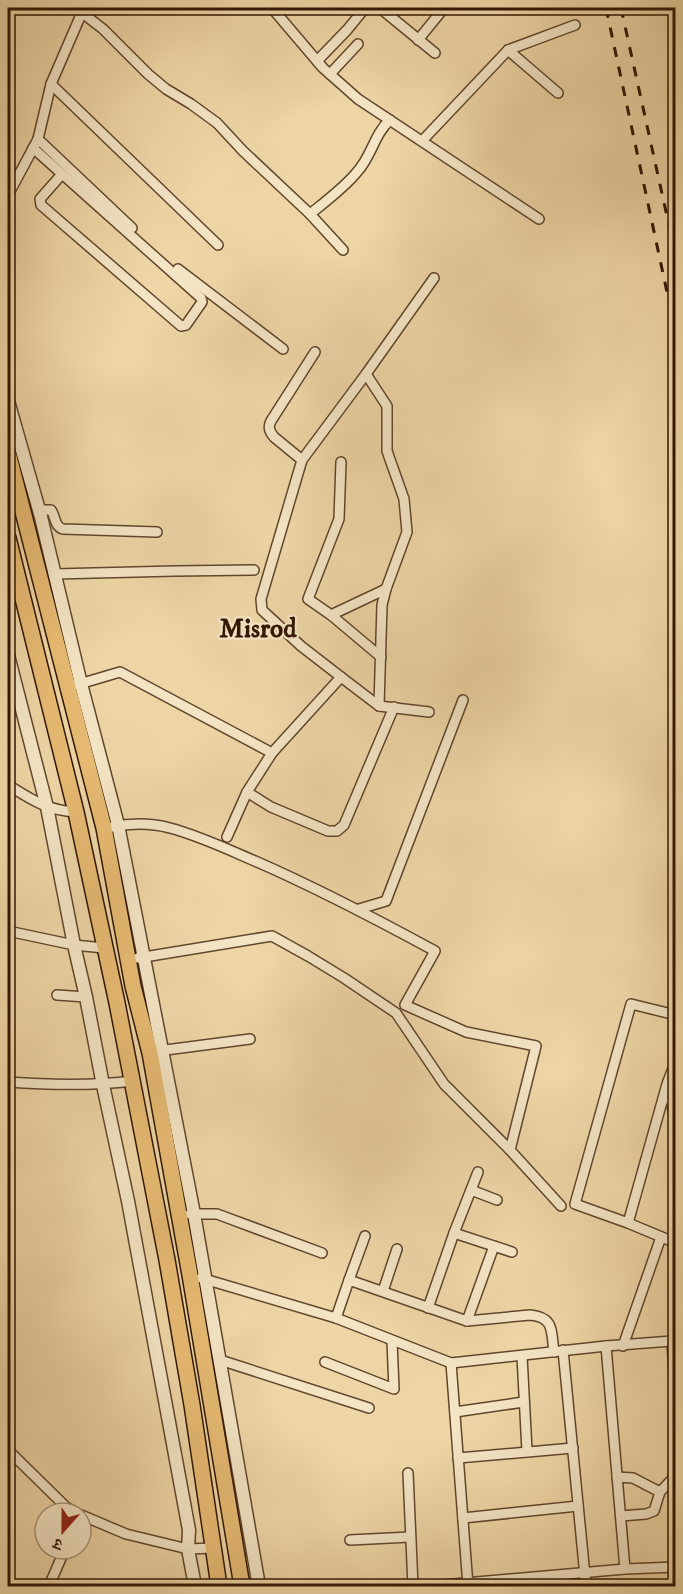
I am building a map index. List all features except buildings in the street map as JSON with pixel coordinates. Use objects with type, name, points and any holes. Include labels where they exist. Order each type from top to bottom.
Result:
[{"type":"main road","points":[[8,453],[111,827],[136,958],[134,986],[156,1052],[198,1277],[242,1587]]},
{"type":"main road","points":[[28,531],[44,528]]},
{"type":"main road","points":[[8,538],[76,812],[133,1081],[192,1405],[219,1587]]},
{"type":"street","points":[[272,8],[317,61],[358,99],[539,219]]},
{"type":"street","points":[[317,61],[365,8]]},
{"type":"street","points":[[380,8],[435,53]]},
{"type":"street","points":[[418,39],[444,8]]},
{"type":"street","points":[[8,195],[38,139],[51,84],[83,10],[148,74],[166,89],[217,123],[243,151],[310,214],[343,250]]},
{"type":"street","points":[[422,141],[508,50],[575,25]]},
{"type":"street","points":[[330,74],[358,44]]},
{"type":"street","points":[[508,50],[558,93]]},
{"type":"street","points":[[51,84],[218,244]]},
{"type":"street","points":[[310,214],[357,173],[371,151],[381,128],[390,120]]},
{"type":"street","points":[[38,139],[181,272],[283,349]]},
{"type":"street","points":[[33,148],[201,298],[202,302],[186,325],[181,326],[42,205],[40,199],[62,174]]},
{"type":"street","points":[[429,712],[379,706],[301,646],[262,610],[261,599],[302,460],[434,278]]},
{"type":"street","points":[[302,460],[274,437],[269,427],[315,352]]},
{"type":"street","points":[[366,374],[387,406],[387,451],[404,498],[407,532],[382,605],[379,706]]},
{"type":"street","points":[[8,401],[44,528],[74,686],[120,672],[272,753]]},
{"type":"street","points":[[341,462],[339,519],[308,599],[381,657]]},
{"type":"street","points":[[39,510],[51,510],[56,524],[63,529],[157,532]]},
{"type":"street","points":[[54,574],[254,570]]},
{"type":"street","points":[[331,615],[386,589]]},
{"type":"street","points":[[8,655],[46,807],[128,1201],[189,1530],[188,1549],[195,1587]]},
{"type":"street","points":[[227,837],[247,792],[272,753],[341,677]]},
{"type":"street","points":[[359,909],[386,900],[463,700]]},
{"type":"street","points":[[247,792],[271,807],[328,831],[337,831],[344,825],[394,707]]},
{"type":"street","points":[[8,784],[46,807],[76,812]]},
{"type":"street","points":[[111,827],[132,823],[168,828],[204,839],[359,909],[435,951],[405,1005],[466,1032],[536,1046],[510,1150]]},
{"type":"street","points":[[8,931],[74,945],[104,948]]},
{"type":"street","points":[[136,958],[272,936],[344,978],[396,1013],[444,1084],[510,1150],[561,1206]]},
{"type":"street","points":[[57,995],[86,997]]},
{"type":"street","points":[[675,1015],[631,1004],[574,1204],[628,1222],[675,1243]]},
{"type":"street","points":[[156,1052],[250,1039]]},
{"type":"street","points":[[628,1222],[675,1061]]},
{"type":"street","points":[[8,1082],[103,1085],[133,1081]]},
{"type":"street","points":[[667,1084],[675,1122]]},
{"type":"street","points":[[8,1155],[8,1168]]},
{"type":"street","points":[[428,1308],[478,1172]]},
{"type":"street","points":[[471,1190],[497,1200]]},
{"type":"street","points":[[187,1214],[217,1214],[322,1253]]},
{"type":"street","points":[[454,1233],[512,1252]]},
{"type":"street","points":[[336,1318],[365,1236]]},
{"type":"street","points":[[623,1346],[661,1237]]},
{"type":"street","points":[[467,1321],[494,1246]]},
{"type":"street","points":[[383,1291],[397,1249]]},
{"type":"street","points":[[198,1277],[336,1318],[451,1363],[623,1346],[674,1335],[675,1391]]},
{"type":"street","points":[[198,1277],[220,1360],[259,1587]]},
{"type":"street","points":[[349,1280],[467,1321],[530,1315],[546,1319],[559,1351],[573,1448],[586,1587]]},
{"type":"street","points":[[325,1362],[394,1389],[392,1341]]},
{"type":"street","points":[[606,1346],[625,1569]]},
{"type":"street","points":[[522,1356],[527,1451]]},
{"type":"street","points":[[220,1360],[369,1408]]},
{"type":"street","points":[[451,1363],[468,1585]]},
{"type":"street","points":[[454,1412],[524,1402]]},
{"type":"street","points":[[458,1458],[573,1448]]},
{"type":"street","points":[[8,1450],[60,1501]]},
{"type":"street","points":[[408,1473],[413,1587]]},
{"type":"street","points":[[621,1516],[654,1511],[660,1492],[675,1475]]},
{"type":"street","points":[[617,1477],[633,1478],[660,1492]]},
{"type":"street","points":[[463,1518],[578,1506]]},
{"type":"street","points":[[93,1520],[126,1534],[188,1549],[212,1548]]},
{"type":"street","points":[[350,1540],[410,1537]]},
{"type":"street","points":[[49,1587],[60,1561]]},
{"type":"street","points":[[431,1587],[625,1569],[675,1567]]},
{"type":"railway","points":[[606,8],[676,334]]},
{"type":"railway","points":[[621,8],[676,257]]},
{"type":"district","name":"Misrod","points":[[258,629]]}]
